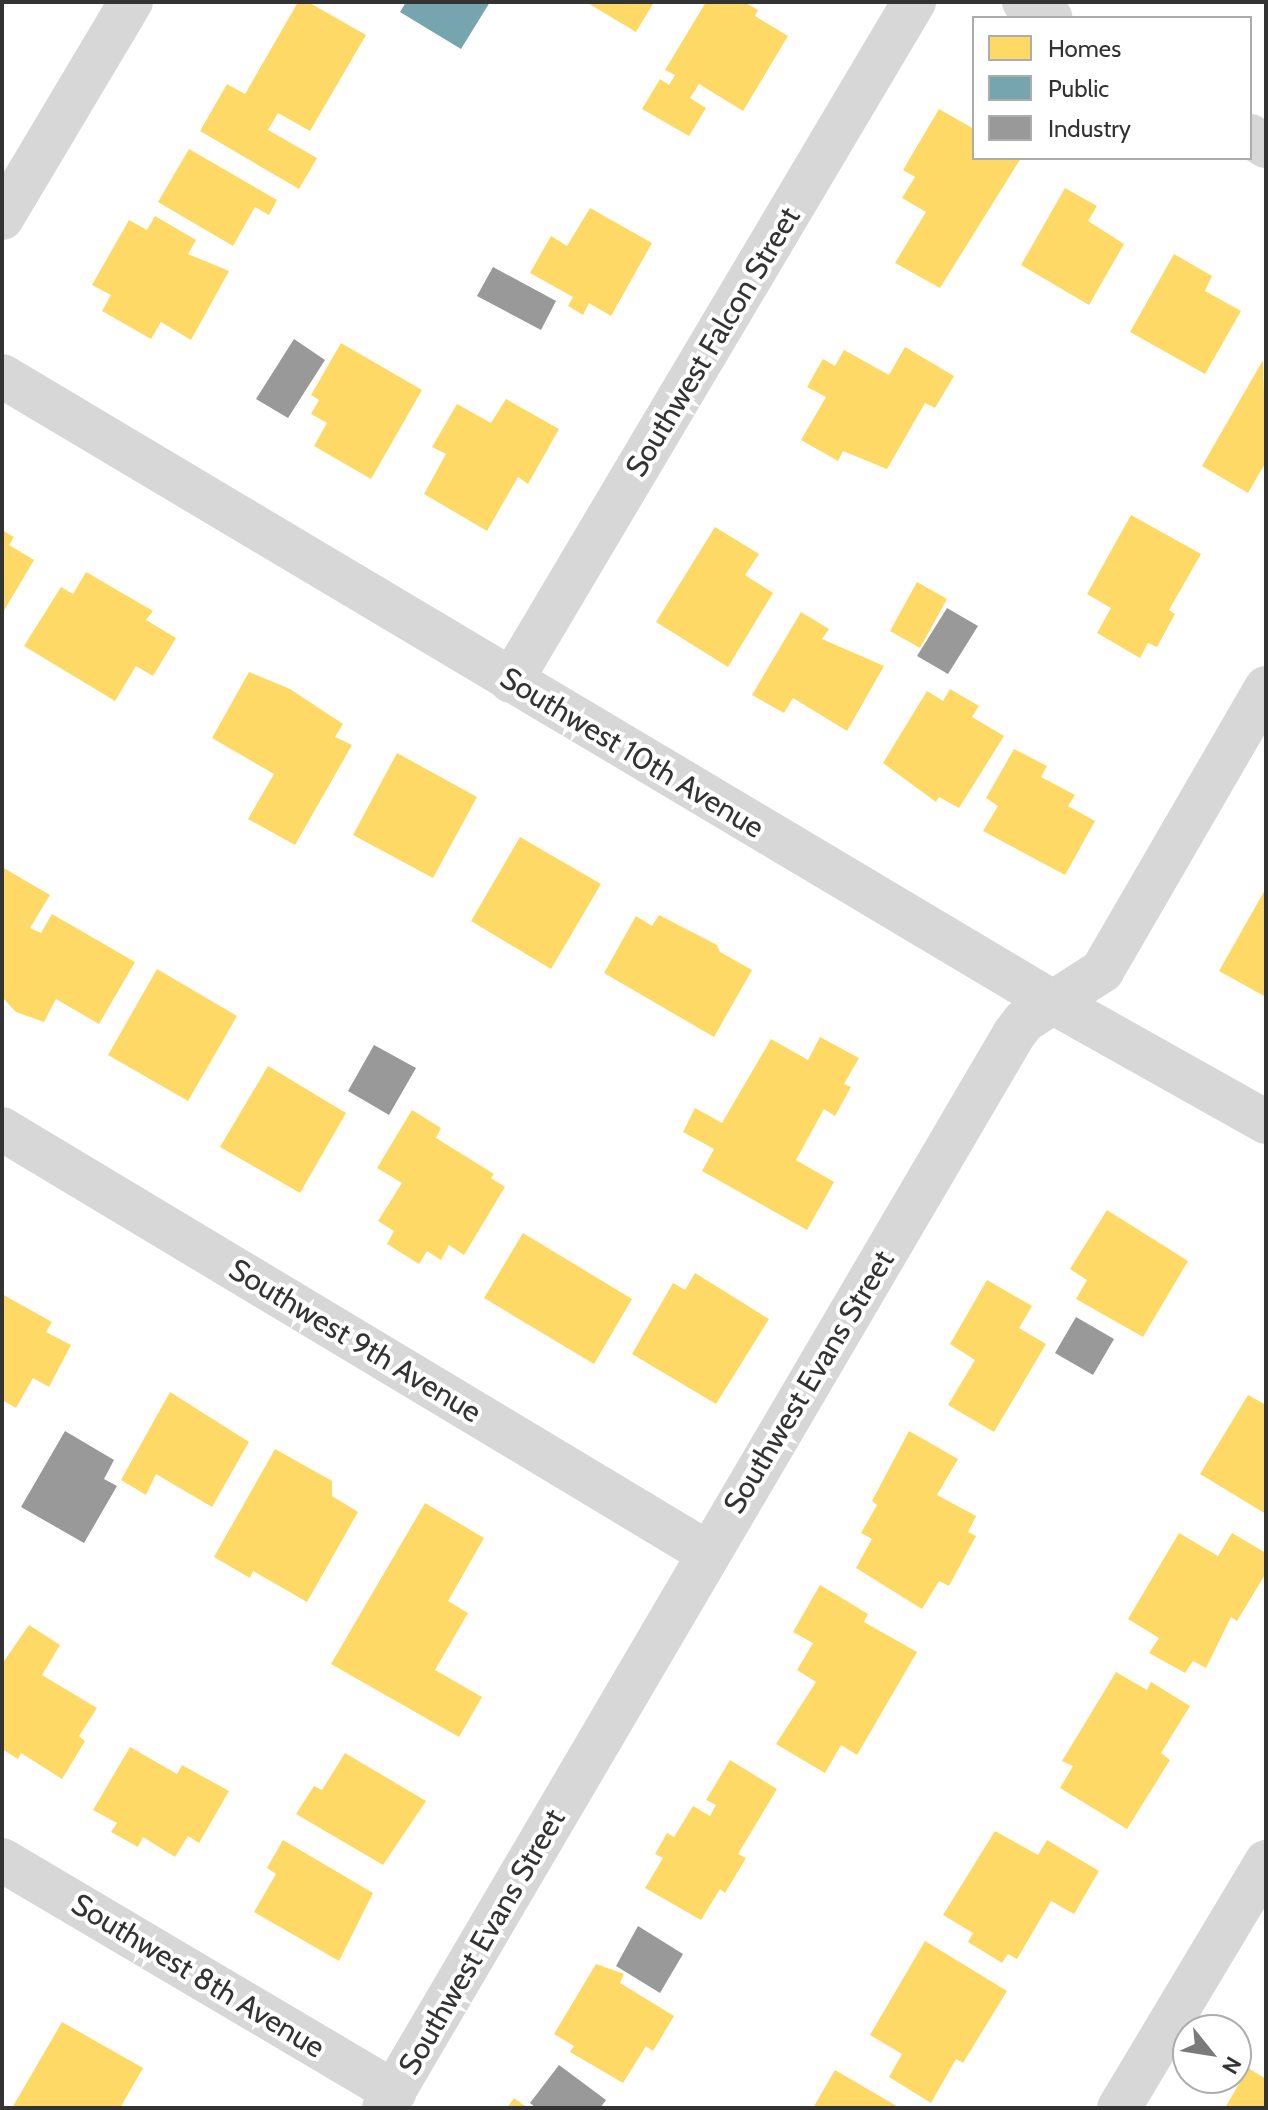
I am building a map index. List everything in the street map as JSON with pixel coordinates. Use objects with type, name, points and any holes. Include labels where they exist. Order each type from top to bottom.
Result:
[{"type":"street","points":[[2,218],[131,2]]},
{"type":"street","name":"Southwest Falcon Street","points":[[511,681],[914,2]]},
{"type":"street","points":[[1024,2],[1048,16]]},
{"type":"street","name":"Southwest 10th Avenue","points":[[2,376],[1056,1004],[1266,1122]]},
{"type":"street","name":"Southwest Evans Street","points":[[389,2100],[1014,1034],[1024,1021],[1056,1004],[1102,971],[1266,688]]},
{"type":"street","name":"Southwest 9th Avenue","points":[[2,1129],[708,1553]]},
{"type":"street","name":"Southwest 8th Avenue","points":[[2,1860],[389,2100]]},
{"type":"street","points":[[1119,2108],[1266,1862]]},
{"type":"building: Homes","points":[[298,2],[308,2],[366,35],[310,131],[278,113],[268,130],[317,158],[299,189],[200,131],[227,84],[245,94]]},
{"type":"building: Homes","points":[[586,2],[654,2],[636,32]]},
{"type":"building: Homes","points":[[706,2],[744,2],[758,10],[755,16],[788,36],[743,111],[699,84],[690,98],[706,108],[689,136],[642,109],[660,79],[669,85],[675,75],[665,70]]},
{"type":"building: Homes","points":[[939,109],[972,128],[972,160],[1020,160],[940,288],[895,263],[926,212],[902,198],[915,177],[903,170]]},
{"type":"building: Homes","points":[[189,149],[277,200],[269,215],[255,207],[233,246],[158,202]]},
{"type":"building: Homes","points":[[1065,188],[1097,206],[1088,221],[1124,244],[1089,305],[1021,265]]},
{"type":"building: Homes","points":[[590,208],[652,243],[611,316],[589,303],[583,315],[568,306],[573,297],[530,273],[551,236],[567,246]]},
{"type":"building: Homes","points":[[155,216],[196,240],[188,254],[229,271],[191,340],[161,322],[151,339],[102,311],[111,295],[92,285],[129,220],[147,230]]},
{"type":"building: Homes","points":[[1174,254],[1212,276],[1205,291],[1241,311],[1205,374],[1130,332]]},
{"type":"building: Homes","points":[[341,343],[422,390],[371,479],[314,446],[327,423],[311,414],[319,400],[311,395]]},
{"type":"building: Homes","points":[[905,347],[954,376],[935,408],[925,403],[887,469],[843,451],[838,461],[801,440],[826,397],[807,387],[823,359],[835,366],[844,350],[889,375]]},
{"type":"building: Homes","points":[[1263,360],[1266,462],[1248,493],[1202,466]]},
{"type":"building: Homes","points":[[506,399],[559,429],[528,484],[518,477],[487,531],[424,494],[446,454],[432,447],[457,404],[491,423]]},
{"type":"building: Homes","points":[[1131,515],[1201,554],[1169,610],[1175,614],[1157,647],[1148,643],[1140,658],[1097,633],[1111,608],[1087,594]]},
{"type":"building: Homes","points":[[715,527],[759,554],[745,575],[773,593],[728,667],[656,622]]},
{"type":"building: Homes","points":[[2,530],[14,537],[9,545],[34,560],[2,614]]},
{"type":"building: Homes","points":[[86,572],[153,611],[146,620],[176,638],[153,676],[136,666],[115,701],[24,646],[61,587],[73,594]]},
{"type":"building: Homes","points":[[917,582],[947,599],[920,648],[890,631]]},
{"type":"building: Homes","points":[[801,612],[829,629],[822,639],[884,666],[847,731],[793,698],[784,713],[752,695]]},
{"type":"building: Homes","points":[[249,672],[290,689],[343,724],[335,737],[352,745],[295,845],[248,819],[274,774],[212,738]]},
{"type":"building: Homes","points":[[950,689],[979,706],[972,717],[1004,736],[959,808],[939,797],[936,802],[883,763],[927,691],[943,701]]},
{"type":"building: Homes","points":[[1014,749],[1047,766],[1041,777],[1075,795],[1068,806],[1095,821],[1065,875],[983,831],[998,806],[986,798]]},
{"type":"building: Homes","points":[[397,753],[477,797],[433,878],[353,835]]},
{"type":"building: Homes","points":[[520,837],[601,884],[551,969],[471,921]]},
{"type":"building: Homes","points":[[2,867],[50,895],[30,928],[41,933],[52,914],[135,962],[99,1024],[56,999],[44,1022],[16,1012],[2,997]]},
{"type":"building: Homes","points":[[1266,888],[1266,997],[1219,971]]},
{"type":"building: Homes","points":[[659,915],[717,945],[720,952],[752,970],[714,1037],[604,973],[636,916],[652,926]]},
{"type":"building: Homes","points":[[157,969],[237,1016],[188,1101],[108,1055]]},
{"type":"building: Homes","points":[[820,1037],[859,1058],[844,1084],[851,1087],[835,1116],[824,1109],[796,1160],[834,1182],[807,1230],[702,1171],[714,1149],[683,1132],[695,1108],[722,1123],[771,1039],[808,1060]]},
{"type":"building: Homes","points":[[268,1066],[346,1113],[300,1193],[220,1147]]},
{"type":"building: Homes","points":[[412,1110],[441,1128],[436,1138],[494,1174],[491,1178],[505,1187],[464,1255],[449,1245],[441,1260],[427,1251],[419,1264],[387,1244],[394,1231],[378,1221],[402,1183],[377,1168]]},
{"type":"building: Homes","points":[[1107,1210],[1188,1261],[1143,1337],[1076,1299],[1087,1280],[1070,1269]]},
{"type":"building: Homes","points":[[523,1233],[632,1299],[594,1364],[484,1298]]},
{"type":"building: Homes","points":[[695,1273],[769,1319],[716,1404],[632,1354],[673,1283],[685,1290]]},
{"type":"building: Homes","points":[[987,1280],[1032,1306],[1019,1328],[1046,1344],[994,1432],[948,1405],[975,1360],[950,1344]]},
{"type":"building: Homes","points":[[2,1294],[52,1322],[46,1332],[71,1345],[49,1387],[33,1378],[16,1408],[2,1400]]},
{"type":"building: Homes","points":[[170,1392],[249,1442],[212,1507],[156,1474],[146,1495],[121,1480]]},
{"type":"building: Homes","points":[[1248,1395],[1266,1405],[1266,1514],[1200,1474]]},
{"type":"building: Homes","points":[[909,1431],[958,1459],[937,1495],[976,1516],[968,1532],[976,1536],[949,1586],[939,1581],[922,1609],[856,1568],[872,1539],[861,1533],[877,1505],[872,1501]]},
{"type":"building: Homes","points":[[275,1449],[332,1481],[332,1496],[358,1512],[307,1602],[253,1571],[250,1578],[214,1557]]},
{"type":"building: Homes","points":[[425,1503],[484,1538],[448,1601],[468,1613],[435,1670],[482,1697],[459,1737],[331,1664]]},
{"type":"building: Homes","points":[[1179,1533],[1218,1556],[1232,1533],[1266,1553],[1266,1573],[1237,1621],[1231,1617],[1206,1668],[1193,1661],[1185,1673],[1149,1653],[1159,1638],[1128,1619]]},
{"type":"building: Homes","points":[[820,1585],[868,1614],[864,1622],[917,1652],[857,1755],[841,1745],[825,1773],[776,1744],[816,1682],[797,1670],[813,1643],[793,1632]]},
{"type":"building: Homes","points":[[29,1625],[60,1645],[42,1675],[97,1708],[79,1736],[85,1741],[62,1779],[21,1753],[18,1759],[2,1749],[2,1664]]},
{"type":"building: Homes","points":[[1116,1672],[1147,1690],[1151,1682],[1190,1706],[1161,1753],[1170,1760],[1127,1829],[1060,1788],[1073,1766],[1062,1761]]},
{"type":"building: Homes","points":[[130,1747],[177,1774],[182,1765],[229,1791],[199,1843],[188,1836],[175,1857],[143,1837],[138,1847],[111,1832],[117,1823],[93,1810]]},
{"type":"building: Homes","points":[[345,1753],[426,1801],[383,1865],[296,1814],[314,1786],[322,1790]]},
{"type":"building: Homes","points":[[730,1760],[777,1789],[738,1854],[746,1858],[725,1893],[720,1889],[701,1920],[645,1888],[663,1858],[655,1854],[667,1833],[674,1837],[693,1806],[710,1816],[716,1805],[706,1800]]},
{"type":"building: Homes","points":[[995,1831],[1038,1855],[1047,1840],[1099,1871],[1074,1914],[1051,1901],[1017,1959],[1008,1954],[1002,1963],[968,1942],[973,1933],[943,1915]]},
{"type":"building: Homes","points":[[283,1840],[373,1893],[339,1961],[254,1912],[276,1874],[267,1868]]},
{"type":"building: Homes","points":[[925,1941],[1007,1991],[963,2063],[956,2059],[931,2103],[889,2077],[902,2054],[870,2035]]},
{"type":"building: Homes","points":[[596,1964],[624,1974],[620,1983],[674,2016],[653,2051],[646,2046],[623,2083],[570,2052],[574,2046],[554,2034]]},
{"type":"building: Homes","points":[[62,2022],[143,2068],[120,2108],[12,2108]]},
{"type":"building: Homes","points":[[835,2070],[900,2108],[813,2108]]},
{"type":"building: Homes","points":[[1252,2070],[1266,2079],[1266,2108],[1225,2108],[1233,2094],[1252,2094]]},
{"type":"building: Homes","points":[[514,2098],[528,2108],[507,2108]]},
{"type":"building: Public","points":[[406,2],[490,2],[461,49],[400,12]]},
{"type":"building: Industry","points":[[493,267],[556,301],[541,330],[477,296]]},
{"type":"building: Industry","points":[[294,339],[325,360],[288,418],[256,399]]},
{"type":"building: Industry","points":[[947,608],[978,626],[948,674],[917,656]]},
{"type":"building: Industry","points":[[374,1045],[416,1068],[389,1115],[348,1091]]},
{"type":"building: Industry","points":[[1076,1317],[1114,1339],[1093,1375],[1055,1353]]},
{"type":"building: Industry","points":[[65,1431],[114,1460],[104,1479],[117,1486],[84,1543],[21,1507]]},
{"type":"building: Industry","points":[[638,1926],[683,1954],[660,1993],[616,1966]]},
{"type":"building: Industry","points":[[559,2065],[606,2100],[600,2108],[536,2108],[530,2103]]}]
